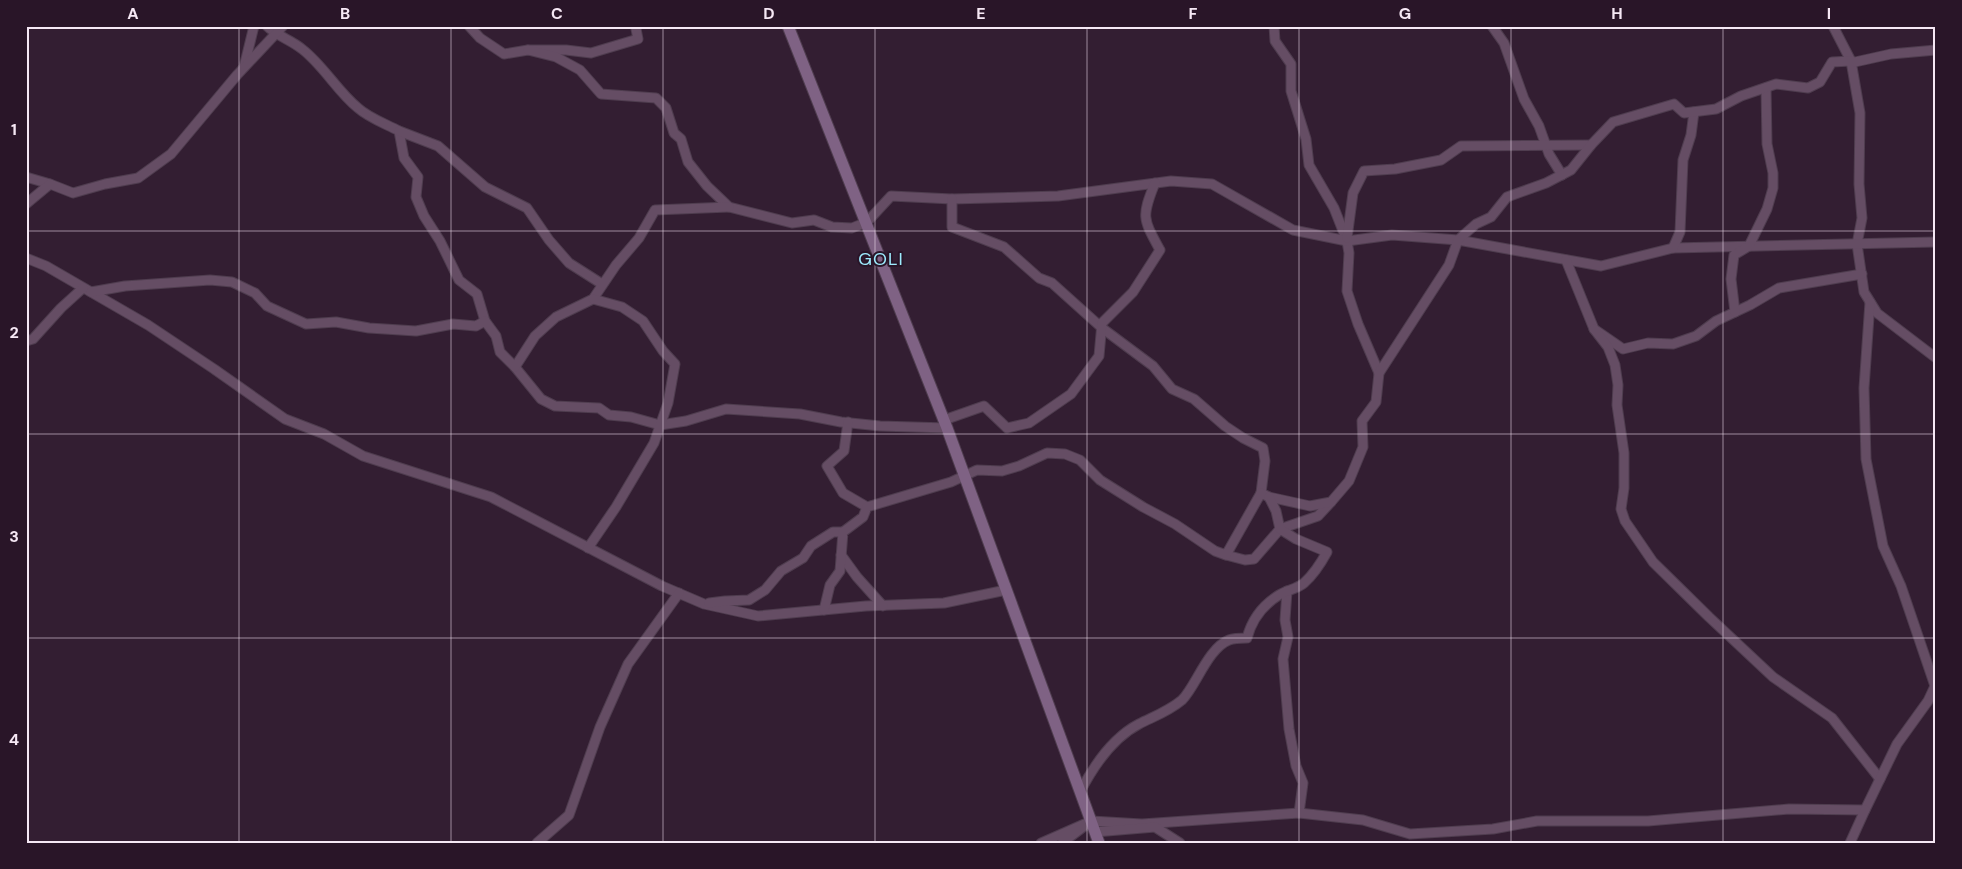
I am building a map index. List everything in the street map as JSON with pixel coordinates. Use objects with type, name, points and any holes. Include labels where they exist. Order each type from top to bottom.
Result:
[{"type":"main road","points":[[788,26],[946,424],[1095,832]]},
{"type":"street","points":[[244,67],[254,26]]},
{"type":"street","points":[[266,26],[276,35],[301,49],[360,110],[399,131],[438,146],[485,187],[527,208],[549,240],[569,263],[602,284]]},
{"type":"street","points":[[26,177],[74,193],[105,184],[138,178],[171,154],[244,67],[283,26]]},
{"type":"street","points":[[469,26],[480,38],[504,54],[528,50],[566,50],[591,53],[638,39],[637,26]]},
{"type":"street","points":[[1274,26],[1275,41],[1291,64],[1291,92],[1306,139],[1309,165],[1334,208],[1346,241],[1349,253],[1347,291],[1358,324],[1379,373]]},
{"type":"street","points":[[1492,26],[1504,43],[1524,98],[1539,126],[1549,154],[1562,175]]},
{"type":"street","points":[[1833,26],[1852,61],[1860,113],[1859,184],[1862,218],[1857,244],[1864,292],[1877,313],[1936,358]]},
{"type":"street","points":[[528,50],[556,57],[580,70],[601,94],[656,98],[666,108],[674,132],[681,139],[688,162],[707,186],[729,206]]},
{"type":"street","points":[[848,422],[844,451],[827,466],[843,493],[867,507],[951,482],[977,470],[1002,471],[1019,466],[1047,453],[1065,454],[1080,460],[1100,480],[1143,507],[1175,524],[1215,552],[1245,560],[1254,559],[1280,529],[1318,516],[1350,481],[1362,447],[1362,421],[1376,402],[1379,373],[1445,272],[1458,240],[1476,224],[1490,217],[1507,197],[1546,183],[1571,170],[1613,122],[1639,113],[1674,104],[1684,113],[1716,108],[1741,96],[1776,84],[1808,88],[1820,82],[1832,62],[1855,62],[1891,54],[1936,50]]},
{"type":"street","points":[[1735,312],[1731,279],[1734,255],[1750,246],[1767,208],[1773,188],[1773,173],[1767,144],[1766,88]]},
{"type":"street","points":[[1673,248],[1680,232],[1683,160],[1691,135],[1694,112]]},
{"type":"street","points":[[399,131],[404,158],[418,177],[416,197],[424,216],[440,241],[459,280],[477,294],[485,322],[496,336],[500,352],[541,399],[555,406],[599,408],[609,415],[660,425],[686,421],[726,409],[800,414],[880,426],[946,424],[984,406],[1007,428],[1029,424],[1071,394],[1099,356],[1102,323],[1132,292],[1160,250],[1145,223],[1147,202],[1156,183]]},
{"type":"street","points":[[1346,241],[1353,193],[1364,171],[1395,169],[1441,160],[1461,146],[1591,145]]},
{"type":"street","points":[[515,367],[535,336],[556,317],[593,298],[639,238],[655,210],[729,206],[792,224],[814,220],[832,227],[852,228],[867,222],[891,196],[952,199],[1058,196],[1171,181],[1212,184],[1293,230],[1346,241],[1392,235],[1458,240],[1601,266],[1673,248],[1936,242]]},
{"type":"street","points":[[26,204],[50,184]]},
{"type":"street","points":[[952,199],[952,227],[1004,247],[1039,278],[1052,283],[1102,328],[1153,366],[1172,389],[1194,399],[1231,430],[1263,448],[1265,495],[1226,555]]},
{"type":"street","points":[[26,258],[46,266],[148,325],[285,419],[324,434],[363,456],[491,496],[588,548],[704,604],[758,616],[883,606],[944,604],[1006,590]]},
{"type":"street","points":[[1566,260],[1594,329],[1608,347],[1615,365],[1618,385],[1617,405],[1624,453],[1624,488],[1621,509],[1625,521],[1653,562],[1709,617],[1773,677],[1832,718],[1880,780]]},
{"type":"street","points":[[1594,329],[1623,349],[1648,343],[1673,344],[1696,336],[1716,321],[1779,288],[1862,274]]},
{"type":"street","points":[[26,341],[33,339],[61,308],[87,290],[210,280],[232,282],[255,293],[267,306],[306,324],[336,322],[369,328],[416,331],[453,324],[476,326],[485,322]]},
{"type":"street","points":[[588,548],[616,507],[654,443],[668,403],[675,364],[663,351],[642,321],[622,308],[593,298]]},
{"type":"street","points":[[1850,843],[1897,744],[1928,701],[1936,685],[1901,586],[1883,546],[1866,459],[1864,388],[1870,302]]},
{"type":"street","points":[[1265,495],[1310,506],[1331,502]]},
{"type":"street","points":[[1080,792],[1094,766],[1117,740],[1138,724],[1167,712],[1184,698],[1212,655],[1228,640],[1247,638],[1258,613],[1279,595],[1303,584],[1320,565],[1327,552],[1296,539],[1280,529],[1276,511],[1265,495]]},
{"type":"street","points":[[704,604],[725,600],[749,600],[765,590],[781,571],[803,558],[811,546],[833,532],[843,532],[863,517],[867,507]]},
{"type":"street","points":[[824,610],[830,585],[840,570],[843,532]]},
{"type":"street","points":[[841,554],[857,577],[883,606]]},
{"type":"street","points":[[1287,591],[1285,620],[1288,637],[1283,659],[1288,729],[1296,766],[1303,783],[1299,814]]},
{"type":"street","points":[[537,843],[569,815],[600,727],[628,664],[679,593]]},
{"type":"street","points":[[1041,843],[1142,824],[1299,814],[1363,820],[1410,834],[1493,830],[1537,822],[1648,821],[1789,808],[1865,810]]},
{"type":"street","points":[[1062,843],[1095,832],[1156,827],[1180,843]]},
{"type":"district","name":"GOLI","points":[[881,259]]}]
